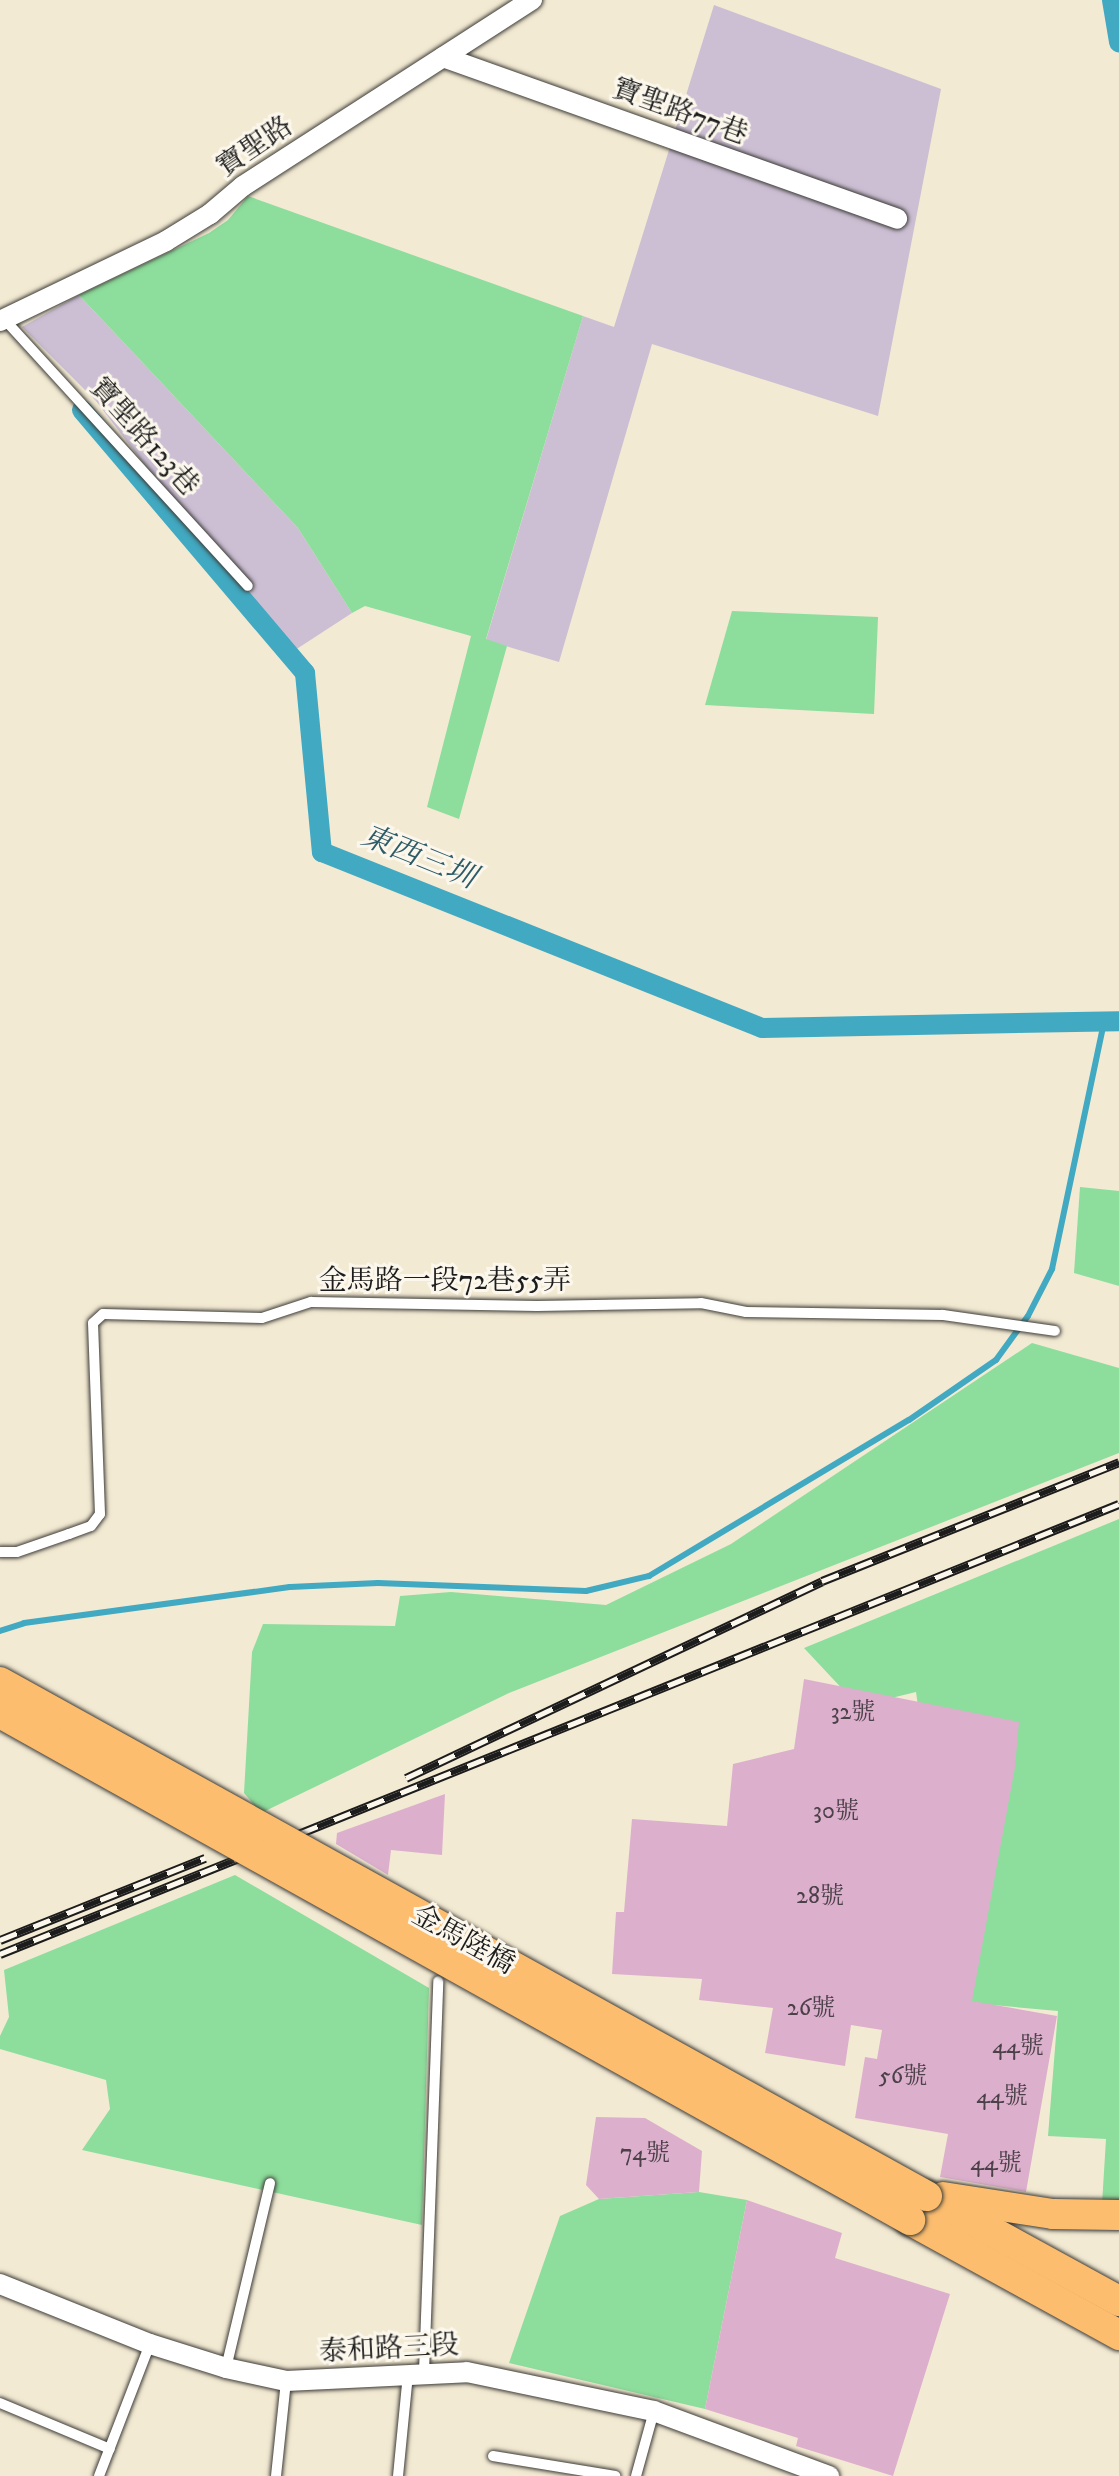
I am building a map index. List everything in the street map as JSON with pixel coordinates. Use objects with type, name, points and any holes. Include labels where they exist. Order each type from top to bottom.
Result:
[{"type":"main road","name":"金馬陸橋","points":[[0,1682],[918,2208]]},
{"type":"main road","name":"金馬陸橋","points":[[0,1713],[918,2208]]},
{"type":"main road","points":[[918,2208],[1119,2215]]},
{"type":"main road","points":[[918,2208],[1119,2301]]},
{"type":"main road","points":[[918,2208],[1086,2317],[1119,2335]]},
{"type":"main road","points":[[1086,2317],[1119,2349]]},
{"type":"street","name":"寶聖路","points":[[2,320],[166,241],[210,214],[243,186],[532,0]]},
{"type":"street","name":"寶聖路77巷","points":[[443,57],[897,219]]},
{"type":"street","name":"泰和路三段","points":[[1,2288],[150,2344],[226,2368],[286,2381],[352,2379],[416,2372],[467,2372],[654,2411],[829,2476]]},
{"type":"lane","name":"寶聖路123巷","points":[[2,320],[248,586]]},
{"type":"lane","name":"金馬路一段72巷55弄","points":[[0,1552],[17,1552],[91,1526],[100,1514],[93,1323],[103,1314],[262,1318],[311,1302],[537,1306],[701,1303],[746,1312],[943,1315],[1055,1331]]},
{"type":"lane","points":[[398,2476],[416,2372],[438,1981]]},
{"type":"lane","points":[[226,2368],[270,2183]]},
{"type":"lane","points":[[99,2476],[150,2344]]},
{"type":"lane","points":[[276,2476],[286,2381]]},
{"type":"lane","points":[[0,2403],[110,2449]]},
{"type":"lane","points":[[636,2476],[654,2411]]},
{"type":"lane","points":[[493,2456],[536,2471],[615,2476]]},
{"type":"shaded area","points":[[714,5],[941,89],[878,416],[652,344],[559,662],[486,640],[583,316],[614,327]]},
{"type":"shaded area","points":[[79,295],[298,528],[352,613],[289,654],[96,401],[22,327]]},
{"type":"green space","points":[[248,196],[583,316],[486,639],[507,646],[459,819],[427,807],[471,636],[365,606],[352,613],[298,528],[79,295],[209,233],[228,220]]},
{"type":"green space","points":[[732,611],[878,617],[874,714],[705,705]]},
{"type":"green space","points":[[1080,1187],[1119,1191],[1119,1286],[1074,1273]]},
{"type":"green space","points":[[1032,1343],[1119,1368],[1119,1453],[509,1693],[261,1813],[244,1793],[252,1652],[263,1624],[395,1626],[400,1596],[451,1592],[606,1605],[731,1544]]},
{"type":"green space","points":[[1119,1519],[1119,2200],[1102,2204],[1106,2139],[1048,2136],[1058,2011],[959,2002],[916,1692],[883,1700],[848,1695],[804,1648]]},
{"type":"green space","points":[[235,1875],[429,1988],[422,2225],[82,2150],[110,2109],[106,2080],[0,2049],[0,2036],[9,2017],[4,1970]]},
{"type":"green space","points":[[699,2192],[747,2200],[705,2409],[509,2363],[560,2216],[599,2199]]},
{"type":"building","points":[[804,1679],[1019,1722],[1015,1767],[972,2001],[1057,2016],[1026,2192],[940,2177],[948,2134],[855,2118],[865,2057],[877,2059],[882,2030],[851,2025],[845,2066],[765,2053],[773,2008],[699,2000],[702,1979],[612,1974],[616,1912],[624,1912],[632,1819],[727,1826],[733,1764],[794,1749]]},
{"type":"building","points":[[445,1794],[442,1855],[391,1850],[388,1875],[336,1844],[337,1833]]},
{"type":"building","points":[[596,2117],[645,2118],[702,2151],[699,2192],[599,2199],[586,2185]]},
{"type":"building","points":[[747,2200],[842,2233],[835,2258],[950,2294],[893,2476],[796,2446],[798,2438],[705,2409]]},
{"type":"waterway","points":[[1112,0],[1119,42]]},
{"type":"waterway","name":"東西三圳","points":[[82,410],[305,673],[322,852],[762,1028],[1119,1021]]},
{"type":"waterway","points":[[0,1631],[24,1623],[290,1587],[378,1583],[586,1591],[649,1576],[909,1420],[996,1360],[1028,1316],[1052,1269],[1104,1022]]},
{"type":"railway","points":[[406,1778],[822,1581],[1119,1462]]},
{"type":"railway","points":[[0,1954],[1119,1504]]},
{"type":"railway","points":[[0,1940],[205,1858]]}]
